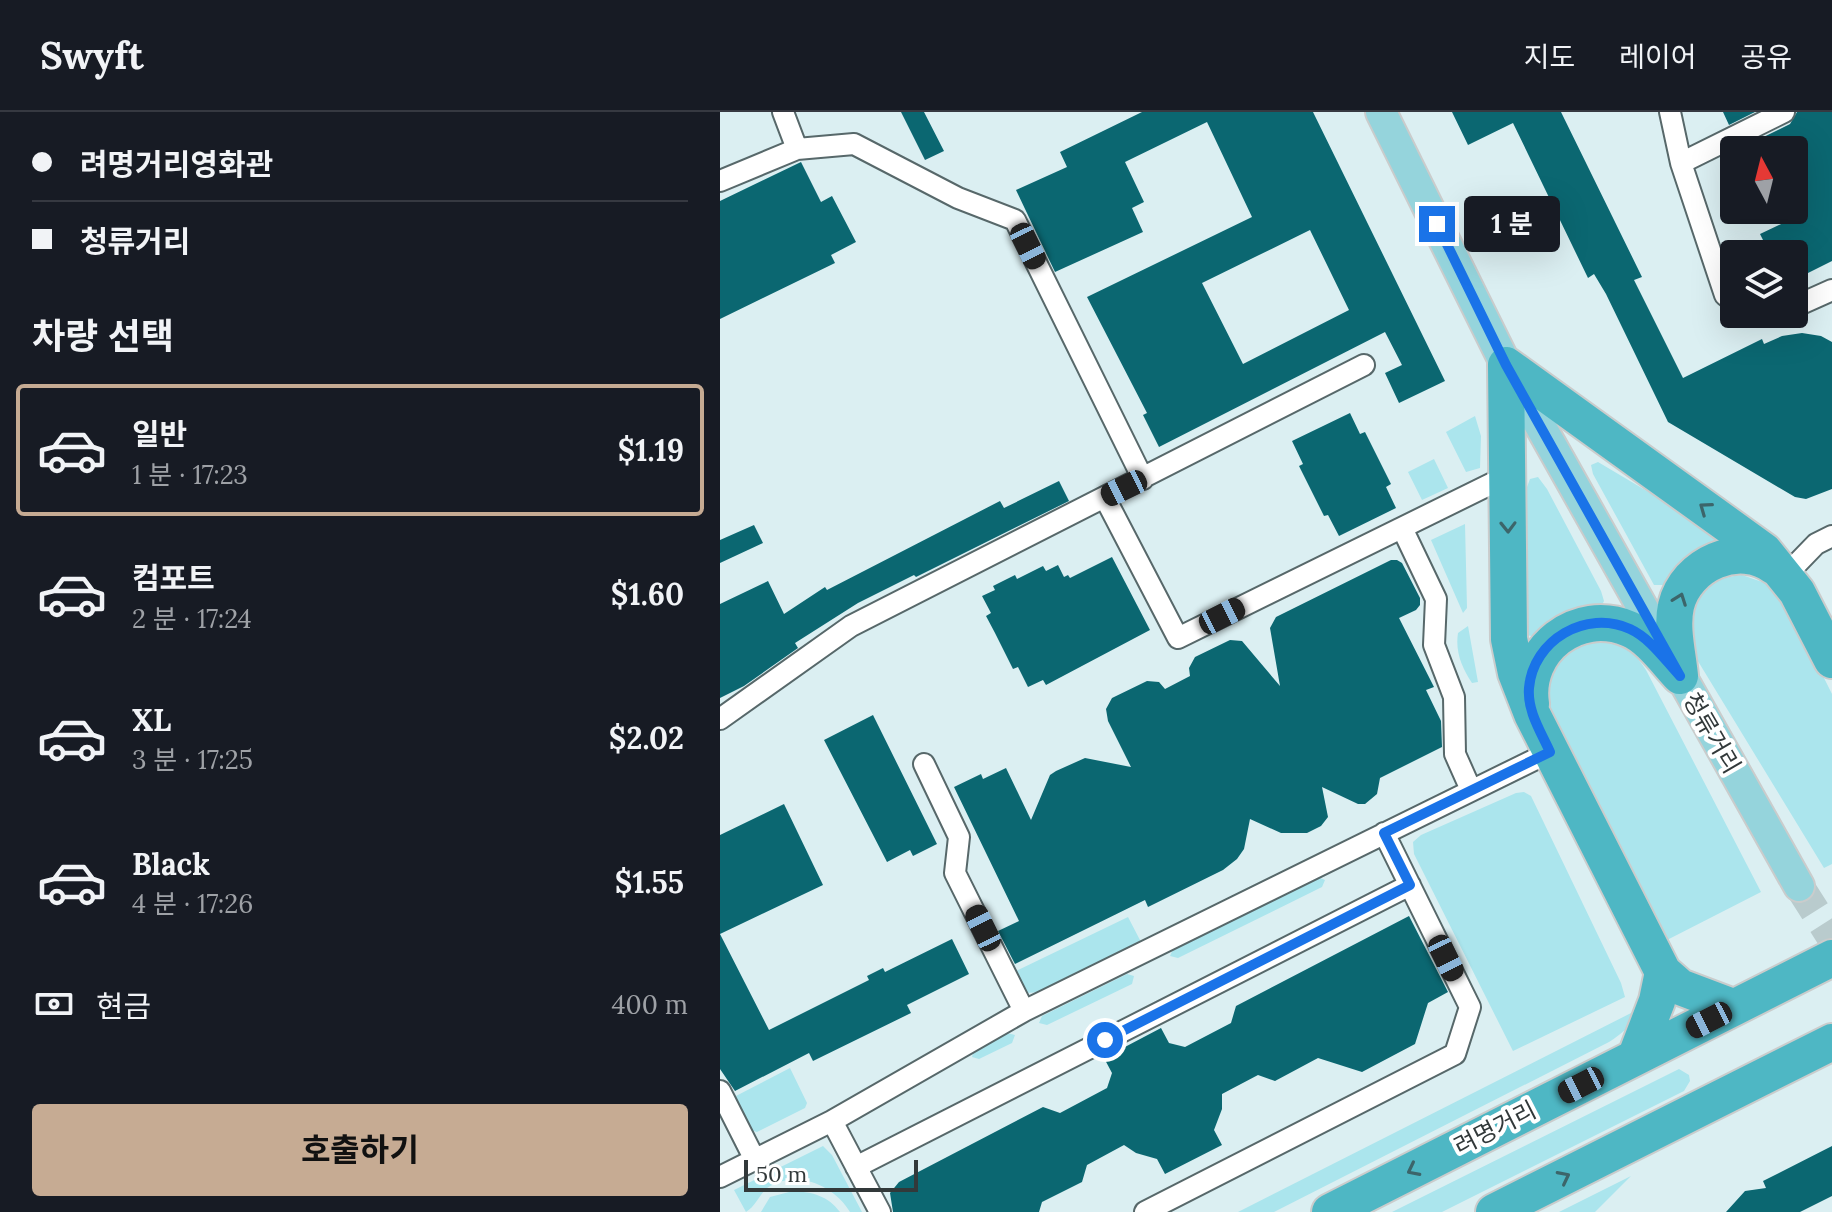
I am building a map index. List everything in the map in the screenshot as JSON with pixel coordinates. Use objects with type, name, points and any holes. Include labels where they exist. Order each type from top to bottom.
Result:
[{"type":"highway","points":[[1506,365],[1509,639],[1516,673],[1550,752],[1663,972],[1680,987],[1733,1007]]},
{"type":"highway","points":[[1506,365],[1764,551],[1786,575],[1832,660]]},
{"type":"highway","points":[[1680,676],[1676,608],[1682,589],[1694,573],[1711,561],[1730,555],[1751,556],[1770,563],[1786,575]]},
{"type":"highway","points":[[1532,714],[1529,689],[1534,666],[1547,645],[1566,631],[1587,623],[1609,623],[1631,629],[1649,642],[1680,676]]},
{"type":"highway","name":"려명거리","points":[[1330,1212],[1832,958]]},
{"type":"highway","points":[[1636,1056],[1657,1001],[1663,972]]},
{"type":"highway","points":[[1494,1212],[1816,1061],[1832,1042]]},
{"type":"main road","name":"청류거리","points":[[1381,112],[1506,365],[1799,886]]},
{"type":"street","points":[[783,112],[797,149]]},
{"type":"street","points":[[1670,112],[1681,163],[1720,280]]},
{"type":"street","points":[[1681,163],[1784,112]]},
{"type":"street","points":[[720,181],[797,149],[854,144],[958,198],[1015,220],[1143,479]]},
{"type":"street","points":[[1808,301],[1832,290]]},
{"type":"street","points":[[720,719],[851,626],[1364,365]]},
{"type":"street","points":[[1105,498],[1178,638],[1507,476]]},
{"type":"street","points":[[1402,528],[1436,599],[1434,645],[1454,697],[1455,754],[1471,790]]},
{"type":"street","points":[[1786,575],[1816,544],[1832,536]]},
{"type":"street","points":[[720,1177],[832,1121],[1024,1011],[1550,752]]},
{"type":"street","points":[[924,764],[959,837],[955,873],[1024,1011]]},
{"type":"street","points":[[1145,1212],[1455,1054],[1470,1007],[1384,833]]},
{"type":"street","points":[[856,1167],[1410,885]]},
{"type":"street","points":[[720,1091],[727,1123],[755,1160]]},
{"type":"street","points":[[832,1121],[880,1212]]},
{"type":"shaded area","points":[[1475,416],[1481,436],[1480,468],[1466,472],[1446,432]]},
{"type":"shaded area","points":[[1434,459],[1448,488],[1422,500],[1408,472]]},
{"type":"shaded area","points":[[1598,462],[1716,532],[1719,543],[1665,585],[1654,585],[1593,474],[1591,465]]},
{"type":"shaded area","points":[[1538,477],[1604,601],[1601,607],[1535,637],[1527,635],[1522,595],[1527,487],[1530,479]]},
{"type":"shaded area","points":[[1465,524],[1467,608],[1463,613],[1431,540]]},
{"type":"shaded area","points":[[1742,575],[1768,584],[1787,604],[1832,694],[1832,864],[1824,868],[1691,649],[1691,622],[1701,594],[1713,583]]},
{"type":"shaded area","points":[[1468,626],[1478,682],[1472,683],[1458,653],[1458,633]]},
{"type":"shaded area","points":[[1602,641],[1627,650],[1646,670],[1761,892],[1667,940],[1547,705],[1549,681],[1560,661],[1578,647]]},
{"type":"shaded area","points":[[1524,792],[1531,796],[1625,997],[1513,1051],[1414,854],[1413,842],[1421,835]]},
{"type":"shaded area","points":[[1318,877],[1325,880],[1322,887],[1178,958],[1170,956],[1173,949]]},
{"type":"shaded area","points":[[1128,917],[1141,942],[1042,992],[1026,993],[1014,975],[1016,971]]},
{"type":"shaded area","points":[[1127,974],[1134,976],[1132,984],[1047,1025],[1039,1023],[1042,1016]]},
{"type":"shaded area","points":[[1639,1009],[1627,1028],[1609,1042],[1274,1212],[1238,1212]]},
{"type":"shaded area","points":[[1007,1033],[1015,1035],[1012,1043],[979,1059],[972,1057],[974,1050]]},
{"type":"shaded area","points":[[790,1068],[807,1103],[805,1108],[757,1132],[750,1130],[734,1097]]},
{"type":"shaded area","points":[[1679,1069],[1689,1075],[1690,1081],[1684,1091],[1442,1212],[1392,1212]]},
{"type":"shaded area","points":[[823,1146],[832,1155],[862,1212],[850,1212],[835,1194],[814,1183],[790,1180],[767,1188],[746,1212],[734,1190]]},
{"type":"shaded area","points":[[1631,1176],[1595,1212],[1559,1212]]},
{"type":"shaded area","points":[[793,1191],[820,1196],[840,1212],[761,1212],[770,1197]]},
{"type":"building","points":[[901,112],[924,112],[944,151],[925,160]]},
{"type":"building","points":[[1142,112],[1313,112],[1445,381],[1399,403],[1385,373],[1402,365],[1385,332],[1159,447],[1143,415],[1147,413],[1087,297],[1252,217],[1207,122],[1125,162],[1144,202],[1132,208],[1143,232],[1055,272],[1016,190],[1067,167],[1060,152]],"holes":[[[1310,230],[1349,310],[1243,364],[1202,283]]]},
{"type":"building","points":[[1452,112],[1561,112],[1642,277],[1634,280],[1683,378],[1762,339],[1764,344],[1782,336],[1802,333],[1821,336],[1832,342],[1832,489],[1806,499],[1795,497],[1668,422],[1606,294],[1594,274],[1588,278],[1513,123],[1468,145]]},
{"type":"building","points":[[1723,112],[1755,112],[1729,125]]},
{"type":"building","points":[[1797,112],[1832,112],[1832,261],[1808,273],[1808,240],[1763,240],[1760,234],[1781,224],[1808,224],[1808,136],[1766,136],[1790,124]]},
{"type":"building","points":[[801,162],[821,202],[832,196],[856,242],[831,255],[835,263],[720,319],[720,201]]},
{"type":"building","points":[[1350,413],[1360,434],[1365,432],[1391,484],[1386,487],[1396,508],[1339,536],[1328,515],[1324,516],[1299,466],[1303,464],[1292,441]]},
{"type":"building","points":[[1059,481],[1069,501],[858,603],[795,643],[798,648],[744,686],[720,698],[720,604],[768,581],[784,614],[825,587],[827,590],[1000,501],[1004,508]]},
{"type":"building","points":[[754,525],[763,543],[720,563],[720,540]]},
{"type":"building","points":[[1112,557],[1150,630],[1046,685],[1043,680],[1028,687],[1018,667],[1013,669],[986,616],[991,613],[982,596],[995,590],[993,586],[1015,575],[1017,579],[1043,566],[1046,571],[1058,565],[1064,577],[1068,575],[1070,578]]},
{"type":"building","points":[[1391,560],[1402,563],[1420,598],[1416,610],[1399,618],[1434,687],[1426,690],[1441,721],[1442,747],[1380,778],[1377,794],[1365,804],[1358,804],[1322,787],[1328,817],[1321,826],[1307,833],[1281,833],[1250,819],[1244,849],[1223,870],[1148,907],[1145,900],[1015,964],[998,931],[1019,921],[954,787],[981,774],[983,779],[1006,768],[1031,820],[1050,775],[1056,771],[1085,758],[1131,767],[1108,721],[1106,709],[1112,698],[1147,681],[1159,682],[1165,689],[1190,676],[1189,668],[1195,657],[1230,640],[1242,641],[1280,686],[1270,628],[1276,617]]},
{"type":"building","points":[[873,715],[937,844],[913,856],[910,850],[887,862],[824,740]]},
{"type":"building","points":[[784,804],[823,885],[720,934],[720,835]]},
{"type":"building","points":[[1409,916],[1448,992],[1428,1003],[1415,1044],[1362,1072],[1318,1058],[1275,1081],[1258,1075],[1222,1094],[1222,1109],[1214,1130],[1222,1145],[1165,1174],[1157,1159],[1136,1153],[1124,1145],[1087,1165],[1082,1182],[1042,1202],[1039,1212],[893,1212],[890,1193],[899,1182],[1043,1107],[1060,1113],[1107,1088],[1112,1073],[1104,1058],[1161,1028],[1169,1043],[1185,1047],[1231,1023],[1236,1006]]},
{"type":"building","points":[[720,934],[769,1030],[869,980],[867,976],[883,968],[885,972],[952,939],[969,974],[907,1005],[911,1013],[813,1061],[809,1053],[735,1091],[720,1069]]},
{"type":"building","points":[[1832,1146],[1832,1196],[1800,1212],[1726,1212],[1745,1191],[1766,1188],[1763,1181]]},
{"type":"tunnel","points":[[1799,886],[1832,938]]},
{"type":"route","points":[[1105,1040],[1410,885],[1384,833],[1550,752],[1532,714],[1529,689],[1534,666],[1547,645],[1566,631],[1587,623],[1609,623],[1631,629],[1649,642],[1680,676],[1506,365],[1437,224]]}]
